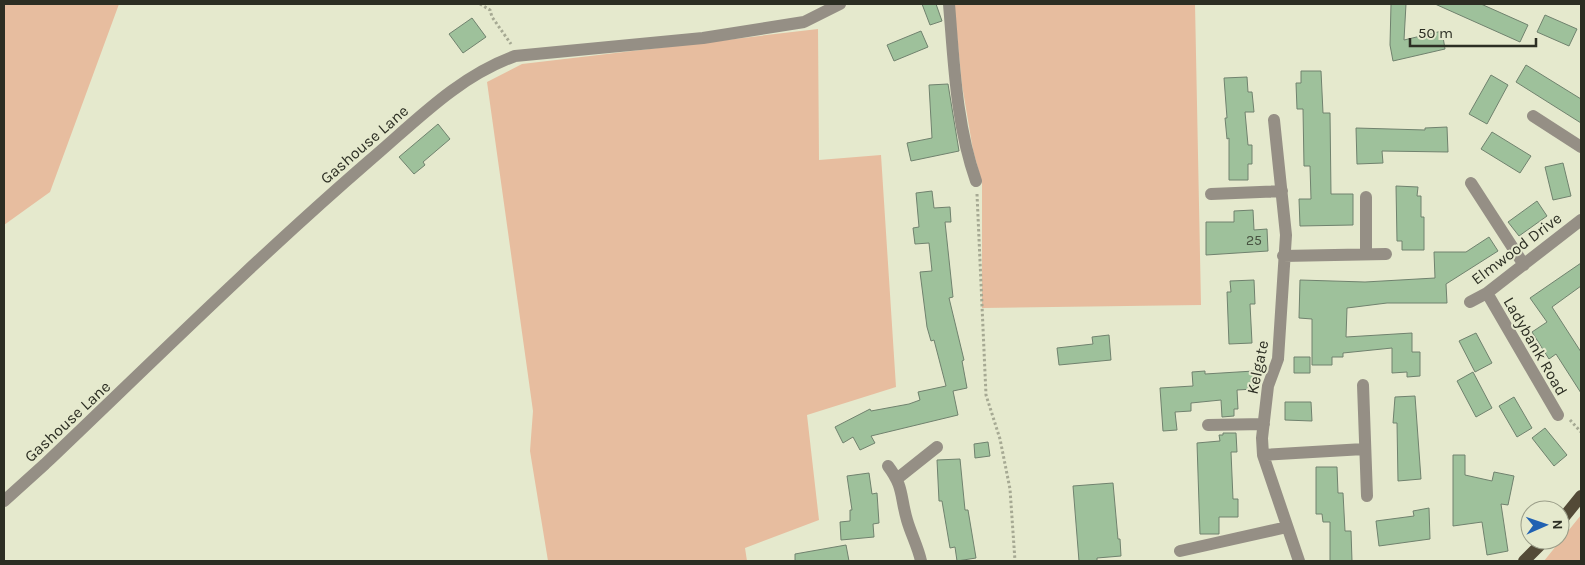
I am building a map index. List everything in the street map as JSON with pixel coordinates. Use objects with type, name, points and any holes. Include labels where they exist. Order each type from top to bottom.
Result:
[{"type":"main road","points":[[1570,510],[1581,496]]},
{"type":"main road","points":[[1524,561],[1535,550]]},
{"type":"street","name":"Gashouse Lane","points":[[4,501],[330,195],[452,90],[488,66],[515,56],[703,38],[804,22],[840,4]]},
{"type":"street","points":[[949,4],[957,96],[967,156],[976,181]]},
{"type":"street","points":[[1533,116],[1581,147]]},
{"type":"street","name":"Kelgate","points":[[1274,120],[1286,235],[1283,256],[1278,359],[1268,386],[1263,455],[1299,561]]},
{"type":"street","points":[[1471,183],[1524,265]]},
{"type":"street","points":[[1211,194],[1282,191]]},
{"type":"street","points":[[1366,197],[1366,254]]},
{"type":"street","name":"Elmwood Drive","points":[[1470,302],[1487,293],[1581,220]]},
{"type":"street","points":[[1283,256],[1386,254]]},
{"type":"street","name":"Ladybank Road","points":[[1487,293],[1558,415]]},
{"type":"street","points":[[1363,385],[1367,496]]},
{"type":"street","points":[[1208,425],[1264,424]]},
{"type":"street","points":[[898,478],[937,447]]},
{"type":"street","points":[[1263,455],[1364,449]]},
{"type":"street","points":[[888,466],[898,478],[907,519],[921,561]]},
{"type":"street","points":[[1180,551],[1287,527]]},
{"type":"path","points":[[480,4],[490,10]]},
{"type":"path","points":[[493,4],[490,10],[492,17],[510,42],[515,56]]},
{"type":"path","points":[[976,181],[986,395],[1000,439],[1010,490],[1015,561]]},
{"type":"shaded area","points":[[4,4],[119,4],[50,192],[4,225]]},
{"type":"shaded area","points":[[954,4],[1195,4],[1201,305],[982,308],[982,183],[973,150],[962,85]]},
{"type":"shaded area","points":[[818,29],[819,160],[881,155],[896,387],[807,415],[819,520],[745,548],[747,561],[548,561],[530,451],[533,411],[487,82],[522,64]]},
{"type":"shaded area","points":[[1581,515],[1581,561],[1544,561],[1553,550],[1570,550],[1570,529]]},
{"type":"building","points":[[922,4],[936,4],[942,21],[930,25]]},
{"type":"building","points":[[1391,4],[1406,4],[1404,40],[1442,31],[1445,49],[1393,61],[1390,45]]},
{"type":"building","points":[[1435,4],[1481,4],[1528,25],[1520,42]]},
{"type":"building","points":[[1545,15],[1577,29],[1569,46],[1537,32]]},
{"type":"building","points":[[472,18],[486,37],[463,53],[449,34]]},
{"type":"building","points":[[921,31],[928,47],[894,61],[887,45]]},
{"type":"building","points":[[1526,65],[1581,99],[1581,123],[1516,82]]},
{"type":"building","points":[[1301,71],[1321,71],[1323,113],[1330,113],[1331,194],[1353,194],[1353,225],[1300,226],[1299,199],[1311,199],[1310,166],[1304,166],[1303,109],[1297,109],[1296,83],[1301,83]]},
{"type":"building","points":[[1491,75],[1508,85],[1487,124],[1469,114]]},
{"type":"building","points":[[1247,77],[1248,92],[1252,92],[1254,112],[1245,112],[1248,145],[1252,145],[1252,164],[1248,164],[1248,180],[1229,180],[1229,138],[1227,139],[1225,118],[1227,118],[1224,78]]},
{"type":"building","points":[[948,84],[959,151],[911,161],[907,143],[932,138],[929,85]]},
{"type":"building","points":[[438,124],[450,139],[423,162],[425,165],[414,174],[399,157]]},
{"type":"building","points":[[1447,127],[1448,152],[1382,151],[1383,163],[1357,164],[1356,128],[1425,130],[1425,128]]},
{"type":"building","points":[[1492,132],[1531,156],[1520,173],[1481,149]]},
{"type":"building","points":[[1563,163],[1571,196],[1553,200],[1545,167]]},
{"type":"building","points":[[1396,186],[1418,187],[1417,196],[1421,196],[1421,217],[1424,217],[1424,250],[1402,250],[1402,241],[1397,241]]},
{"type":"building","points":[[932,191],[934,208],[950,207],[951,222],[945,222],[953,297],[949,298],[964,360],[962,361],[967,388],[953,391],[958,415],[871,436],[875,443],[860,450],[853,437],[843,443],[835,427],[870,409],[871,411],[909,404],[920,400],[918,392],[946,386],[934,340],[931,341],[927,327],[920,272],[932,271],[929,243],[915,244],[913,228],[919,227],[916,193]]},
{"type":"building","points":[[1537,201],[1547,216],[1519,236],[1508,222]]},
{"type":"building","points":[[1253,210],[1254,230],[1267,229],[1268,251],[1206,255],[1206,222],[1234,222],[1234,211]]},
{"type":"building","points":[[1489,237],[1498,251],[1446,284],[1447,303],[1387,303],[1347,308],[1346,337],[1412,333],[1412,352],[1420,352],[1420,376],[1407,377],[1407,372],[1392,373],[1392,348],[1343,353],[1343,357],[1332,357],[1332,365],[1312,365],[1312,319],[1299,318],[1300,280],[1365,282],[1435,278],[1434,252],[1466,252]]},
{"type":"building","points":[[1581,263],[1581,286],[1552,307],[1581,352],[1581,393],[1556,354],[1549,359],[1532,332],[1547,322],[1530,298]]},
{"type":"building","points":[[1254,280],[1255,304],[1250,304],[1252,343],[1229,344],[1227,292],[1231,292],[1230,281]]},
{"type":"building","points":[[1476,333],[1492,363],[1475,372],[1459,341]]},
{"type":"building","points":[[1109,335],[1111,360],[1059,365],[1057,348],[1093,344],[1092,337]]},
{"type":"building","points":[[1294,357],[1310,357],[1310,373],[1294,373]]},
{"type":"building","points":[[1205,371],[1205,374],[1254,371],[1254,389],[1237,390],[1238,409],[1234,409],[1234,416],[1222,417],[1221,400],[1191,403],[1191,411],[1175,412],[1177,430],[1163,431],[1160,388],[1193,386],[1192,372]]},
{"type":"building","points":[[1473,372],[1492,408],[1476,417],[1457,381]]},
{"type":"building","points":[[1415,396],[1421,479],[1398,481],[1397,423],[1393,423],[1395,397]]},
{"type":"building","points":[[1514,397],[1532,428],[1517,437],[1499,406]]},
{"type":"building","points":[[1285,402],[1311,402],[1312,421],[1285,420]]},
{"type":"building","points":[[1545,428],[1567,455],[1554,466],[1532,438]]},
{"type":"building","points":[[1223,433],[1236,433],[1237,452],[1231,452],[1233,499],[1238,499],[1238,517],[1219,517],[1219,534],[1200,534],[1197,443],[1220,441],[1219,435],[1223,435]]},
{"type":"building","points":[[988,442],[990,456],[975,458],[974,444]]},
{"type":"building","points":[[1453,455],[1465,455],[1465,475],[1492,481],[1494,472],[1514,476],[1508,505],[1501,504],[1508,551],[1487,555],[1482,522],[1453,526]]},
{"type":"building","points":[[960,459],[965,510],[968,510],[976,558],[957,561],[955,547],[950,548],[942,501],[939,501],[937,460]]},
{"type":"building","points":[[1316,467],[1337,467],[1338,493],[1343,493],[1345,531],[1351,531],[1352,561],[1330,561],[1330,522],[1323,522],[1322,514],[1316,514]]},
{"type":"building","points":[[869,473],[872,494],[877,493],[879,523],[873,524],[874,537],[841,540],[840,522],[850,521],[850,510],[852,510],[847,476]]},
{"type":"building","points":[[1113,483],[1121,556],[1097,558],[1097,561],[1079,561],[1073,486]]},
{"type":"building","points":[[1429,508],[1430,539],[1379,546],[1376,521],[1414,516],[1413,511]]},
{"type":"building","points":[[846,545],[849,561],[795,561],[795,554]]}]
